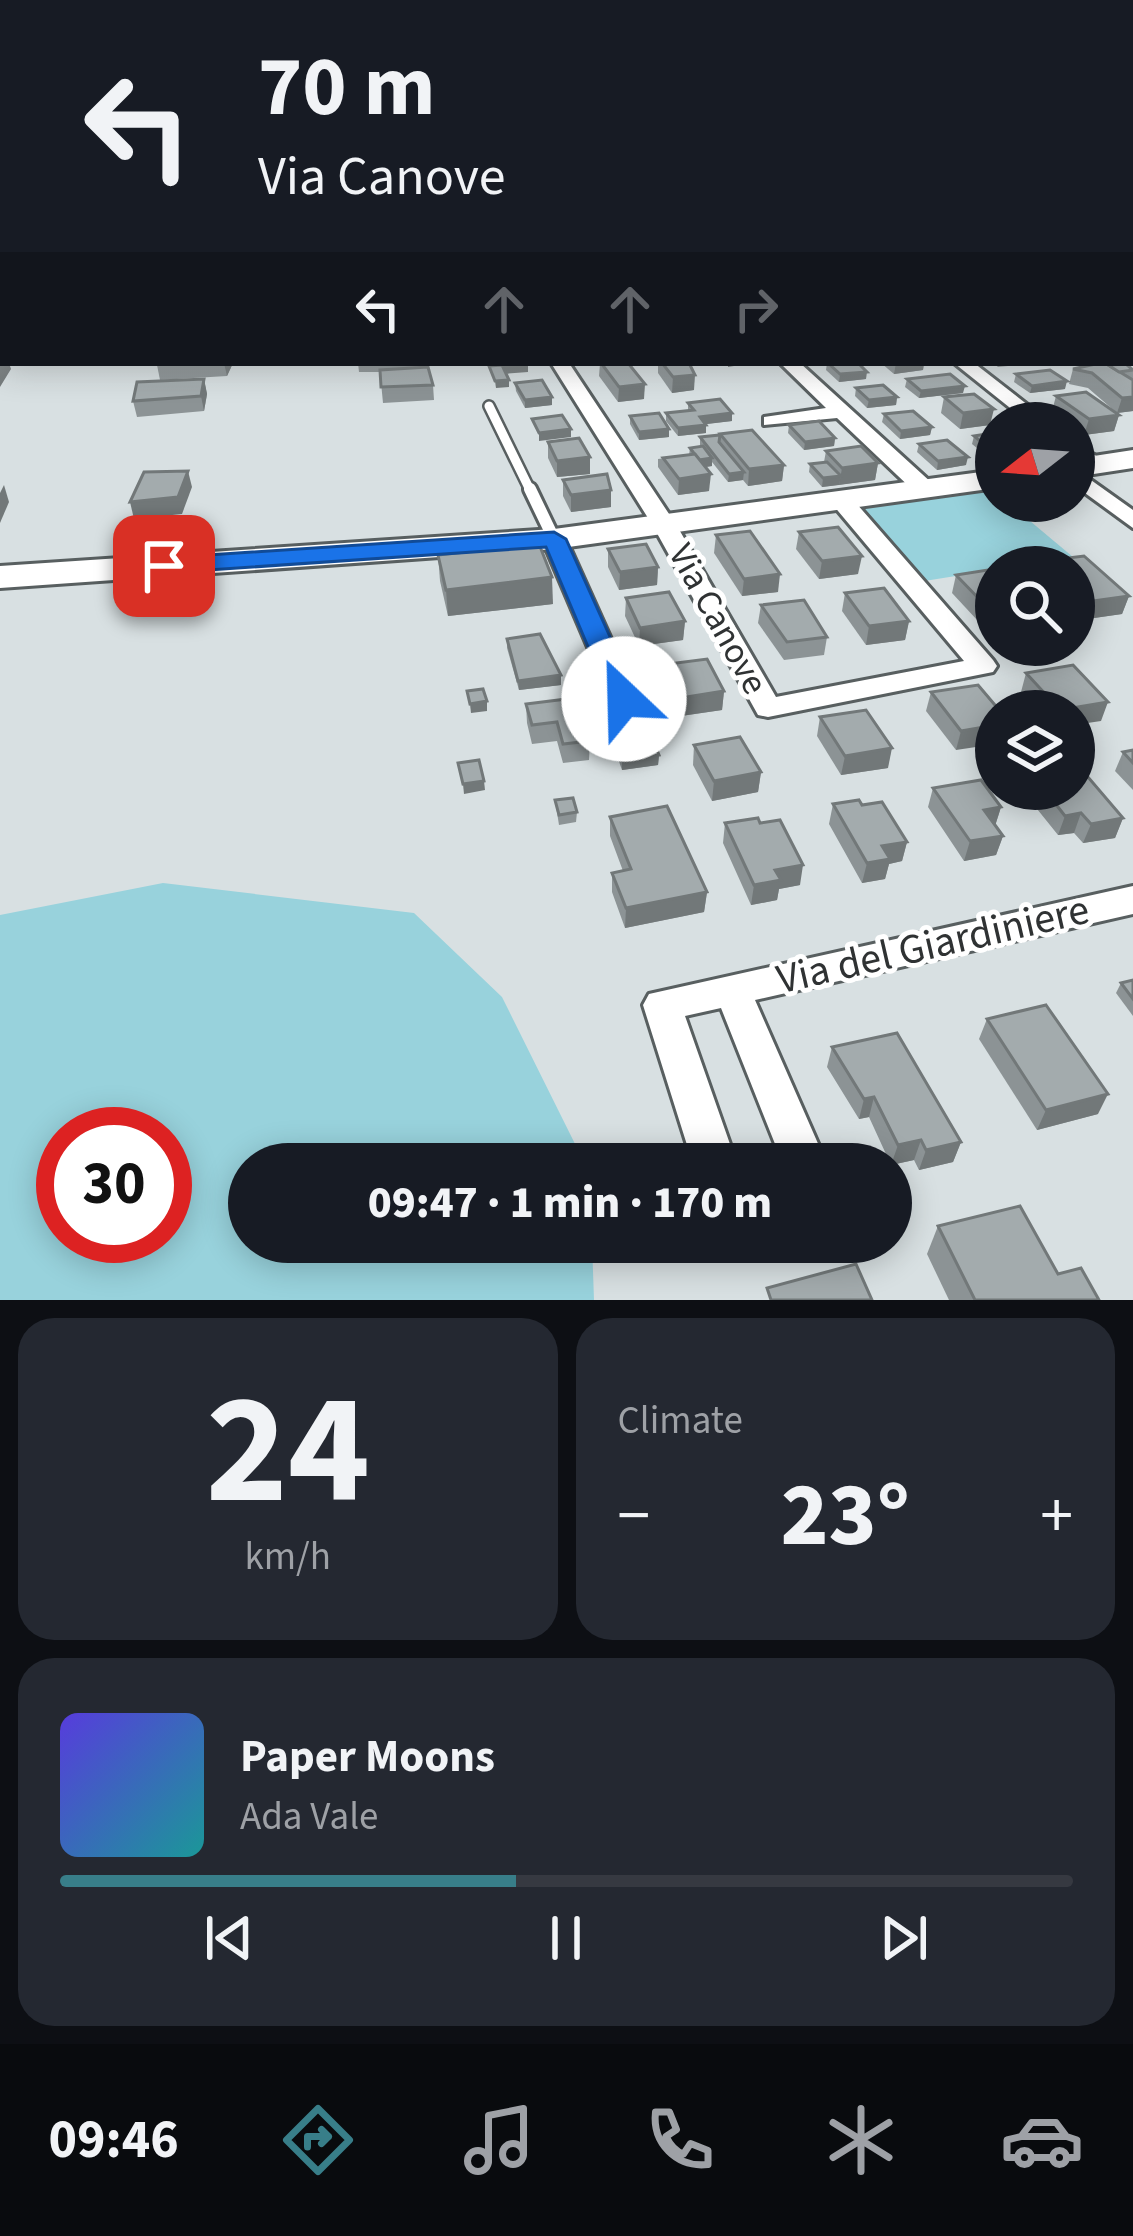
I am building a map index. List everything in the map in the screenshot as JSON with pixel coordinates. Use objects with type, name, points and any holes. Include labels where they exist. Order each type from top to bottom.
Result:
[{"type":"street","points":[[562,366],[665,526]]},
{"type":"street","points":[[791,366],[925,489]]},
{"type":"street","points":[[967,366],[1014,402]]},
{"type":"street","points":[[771,421],[842,412]]},
{"type":"street","points":[[1095,463],[1133,459]]},
{"type":"street","points":[[1095,481],[1133,521]]},
{"type":"street","name":"Via Canove","points":[[0,577],[554,539],[975,482]]},
{"type":"street","name":"Via Canove","points":[[665,526],[768,708],[982,666],[841,500]]},
{"type":"street","points":[[554,539],[624,699]]},
{"type":"street","name":"Via del Giardiniere","points":[[708,1143],[662,1005],[1133,900]]},
{"type":"street","name":"Via del Giardiniere","points":[[732,989],[796,1143]]},
{"type":"lane","points":[[490,406],[554,539]]},
{"type":"shaded area","points":[[975,489],[975,522],[1031,522],[1060,546],[975,546],[975,573],[912,583],[847,508]]},
{"type":"shaded area","points":[[163,883],[414,913],[502,997],[575,1143],[228,1143],[228,1263],[593,1263],[594,1300],[0,1300],[0,915]]},
{"type":"building","points":[[489,366],[502,366],[509,380],[495,381]]},
{"type":"building","points":[[603,366],[630,366],[645,384],[619,387]]},
{"type":"building","points":[[664,366],[690,366],[695,375],[673,377]]},
{"type":"building","points":[[831,366],[861,366],[867,372],[840,374]]},
{"type":"building","points":[[1110,366],[1133,380],[1133,397],[1122,398],[1092,373],[1073,369]]},
{"type":"building","points":[[428,367],[433,385],[381,387],[380,370]]},
{"type":"building","points":[[1050,370],[1067,381],[1032,386],[1016,374]]},
{"type":"building","points":[[950,374],[965,386],[921,391],[907,379]]},
{"type":"building","points":[[204,379],[201,396],[133,401],[137,382]]},
{"type":"building","points":[[542,380],[552,397],[525,400],[515,383]]},
{"type":"building","points":[[883,385],[897,397],[869,400],[856,388]]},
{"type":"building","points":[[1086,392],[1119,415],[1095,418],[1095,402],[1065,402],[1056,396]]},
{"type":"building","points":[[974,394],[985,402],[975,402],[975,411],[963,413],[944,397]]},
{"type":"building","points":[[720,399],[732,413],[700,417],[706,425],[678,428],[666,413],[694,410],[688,403]]},
{"type":"building","points":[[913,411],[932,427],[901,431],[884,414]]},
{"type":"building","points":[[659,413],[669,429],[639,432],[630,416]]},
{"type":"building","points":[[562,415],[571,429],[539,433],[532,419]]},
{"type":"building","points":[[819,421],[835,438],[805,442],[789,425]]},
{"type":"building","points":[[752,430],[784,465],[749,469],[720,434]]},
{"type":"building","points":[[720,435],[719,442],[744,472],[729,474],[700,437]]},
{"type":"building","points":[[579,438],[590,457],[557,461],[548,442]]},
{"type":"building","points":[[947,440],[968,457],[938,461],[919,444]]},
{"type":"building","points":[[703,446],[712,458],[699,460],[690,448]]},
{"type":"building","points":[[861,446],[878,463],[842,468],[826,451]]},
{"type":"building","points":[[695,454],[711,474],[679,479],[663,458]]},
{"type":"building","points":[[827,462],[841,476],[823,478],[810,464]]},
{"type":"building","points":[[188,471],[178,497],[130,502],[144,472]]},
{"type":"building","points":[[607,474],[611,490],[571,495],[563,480]]},
{"type":"building","points":[[838,527],[862,556],[822,561],[799,532]]},
{"type":"building","points":[[750,531],[780,574],[744,579],[716,535]]},
{"type":"building","points":[[539,544],[552,577],[446,590],[438,555]]},
{"type":"building","points":[[646,544],[658,567],[620,572],[608,549]]},
{"type":"building","points":[[1095,566],[1129,596],[1095,601]]},
{"type":"building","points":[[975,572],[975,595],[956,575]]},
{"type":"building","points":[[884,588],[909,621],[869,626],[845,593]]},
{"type":"building","points":[[669,592],[685,621],[640,628],[626,598]]},
{"type":"building","points":[[804,600],[827,637],[787,642],[761,605]]},
{"type":"building","points":[[540,634],[561,675],[518,681],[507,639]]},
{"type":"building","points":[[707,659],[724,691],[668,700],[653,666]]},
{"type":"building","points":[[1074,666],[1108,702],[1095,704],[1095,690],[1042,690],[1026,673]]},
{"type":"building","points":[[978,685],[982,690],[975,690],[975,729],[961,731],[931,692]]},
{"type":"building","points":[[483,689],[487,701],[470,704],[467,691]]},
{"type":"building","points":[[575,698],[590,741],[563,744],[557,722],[532,725],[526,704]]},
{"type":"building","points":[[866,710],[892,748],[845,756],[820,717]]},
{"type":"building","points":[[740,737],[761,772],[714,781],[694,745]]},
{"type":"building","points":[[652,738],[659,755],[622,760],[616,743]]},
{"type":"building","points":[[479,760],[484,781],[463,784],[458,763]]},
{"type":"building","points":[[975,781],[975,810],[984,810],[1003,836],[970,841],[933,788]]},
{"type":"building","points":[[1095,785],[1123,818],[1091,824],[1081,813],[1065,816],[1060,810],[1095,810]]},
{"type":"building","points":[[573,798],[577,812],[559,815],[555,800]]},
{"type":"building","points":[[859,800],[862,805],[882,802],[907,842],[882,846],[890,859],[867,863],[833,804]]},
{"type":"building","points":[[667,806],[707,892],[626,908],[612,873],[631,869],[610,817]]},
{"type":"building","points":[[758,818],[760,823],[780,820],[803,865],[775,870],[781,880],[754,885],[725,823]]},
{"type":"building","points":[[1133,980],[1133,999],[1121,983]]},
{"type":"building","points":[[1046,1005],[1108,1094],[1046,1110],[987,1019]]},
{"type":"building","points":[[897,1033],[961,1142],[926,1150],[921,1140],[897,1143],[874,1097],[864,1099],[832,1047]]},
{"type":"building","points":[[1020,1206],[1058,1274],[1081,1268],[1099,1300],[975,1300],[938,1226]]},
{"type":"building","points":[[856,1264],[872,1300],[771,1300],[767,1288]]},
{"type":"route","points":[[164,566],[554,539],[624,699]]}]
